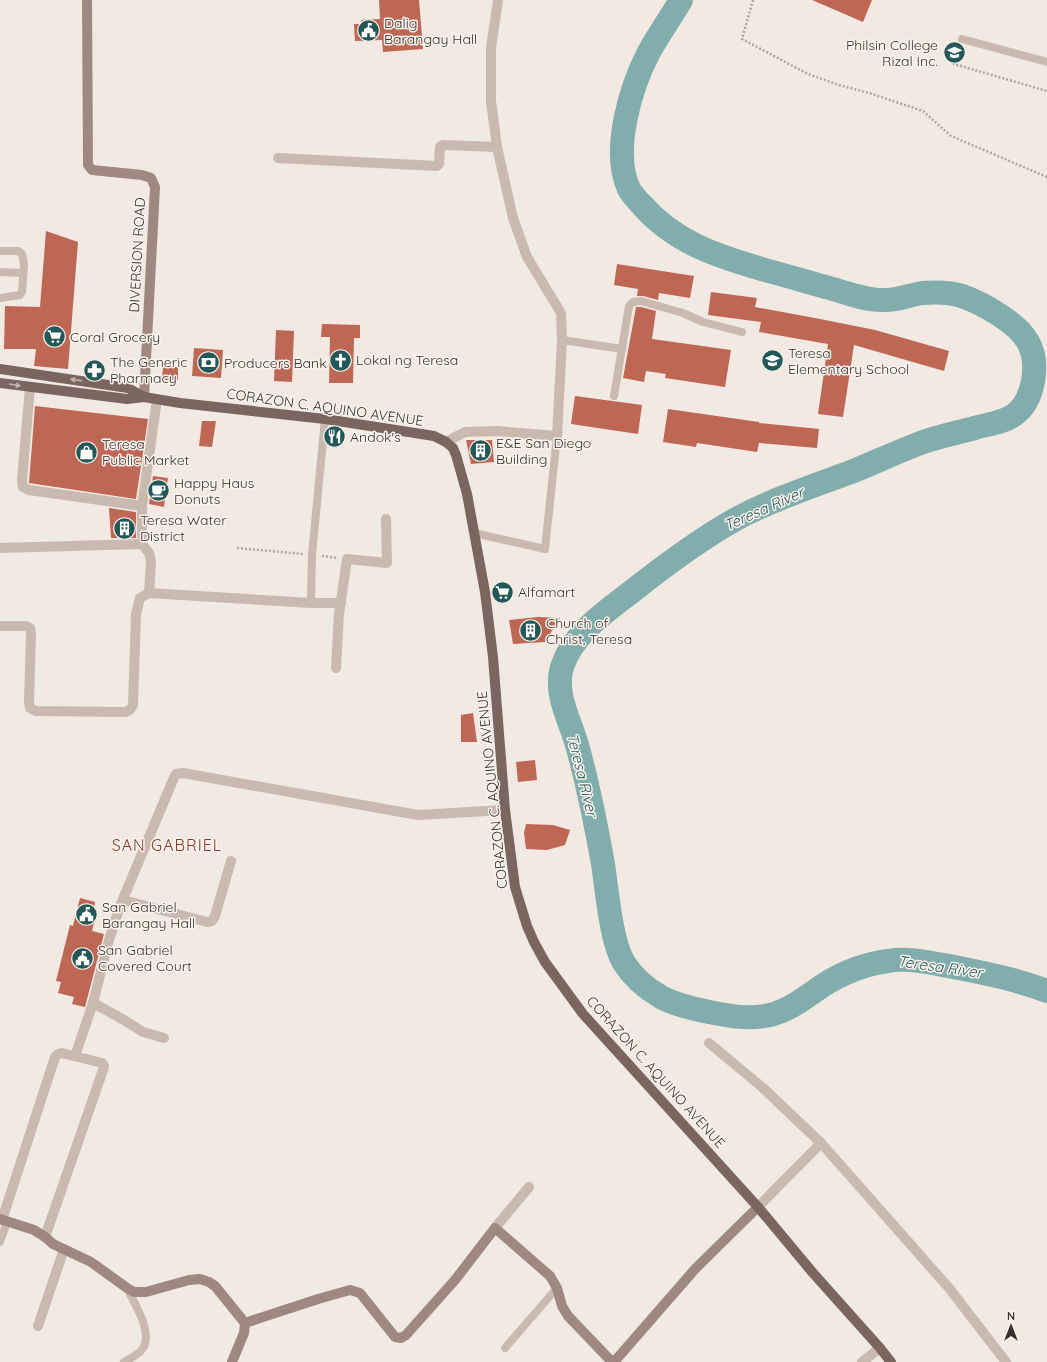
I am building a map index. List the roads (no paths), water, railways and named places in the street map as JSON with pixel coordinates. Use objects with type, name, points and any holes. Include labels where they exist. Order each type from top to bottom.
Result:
[{"type":"main road","name":"CORAZON C. AQUINO AVENUE","points":[[0,369],[128,388],[144,397],[157,400],[325,419],[416,432],[434,436],[446,442],[456,455],[467,494],[485,592],[492,650],[505,810],[515,887],[526,926],[545,962],[583,1014],[758,1207],[813,1273],[891,1362]]},
{"type":"main road","name":"CORAZON C. AQUINO AVENUE","points":[[0,382],[126,400],[144,397]]},
{"type":"street","name":"DIVERSION ROAD","points":[[87,0],[88,165],[92,170],[142,175],[151,178],[155,187],[144,397]]},
{"type":"street","points":[[446,442],[465,432],[497,431],[557,436],[562,340],[560,313],[526,257],[513,218],[497,147],[491,101],[491,48],[498,0]]},
{"type":"street","points":[[278,158],[437,166],[439,164],[440,147],[443,145],[497,147]]},
{"type":"street","points":[[30,387],[22,480],[23,487],[28,490],[142,506]]},
{"type":"street","points":[[149,593],[151,561],[149,553],[142,544],[142,506],[157,400]]},
{"type":"street","points":[[336,668],[341,603],[347,559],[387,563],[386,519]]},
{"type":"street","points":[[0,548],[142,544]]},
{"type":"street","points":[[0,626],[26,626],[30,628],[32,633],[28,702],[30,708],[36,711],[125,712],[130,710],[133,705],[136,614],[140,598],[149,593],[311,603],[341,603]]},
{"type":"street","points":[[75,1056],[93,1003],[109,940],[123,900],[176,774],[183,773],[418,815],[505,810]]},
{"type":"street","points":[[123,900],[207,922],[212,921],[215,916],[231,861]]},
{"type":"street","points":[[93,1003],[143,1032],[164,1038]]},
{"type":"street","points":[[708,1043],[762,1087],[821,1143],[949,1288],[1006,1362]]},
{"type":"street","points":[[45,1237],[104,1066],[102,1063],[62,1052],[55,1057],[3,1220],[34,1230],[53,1244],[91,1262],[134,1292],[146,1292],[179,1282],[200,1279],[209,1282],[215,1286],[245,1323],[244,1333],[232,1362]]},
{"type":"street","points":[[496,1228],[550,1276],[557,1288],[562,1306],[568,1316],[613,1362],[696,1268],[821,1143]]},
{"type":"street","points":[[245,1323],[350,1290],[360,1292],[394,1336],[401,1338],[406,1335],[455,1280],[529,1187]]},
{"type":"street","points":[[38,1326],[64,1249]]},
{"type":"street","points":[[862,1362],[880,1348]]},
{"type":"lane","points":[[962,39],[1047,62]]},
{"type":"lane","points":[[0,251],[18,251],[22,254],[24,264],[23,288],[20,295],[0,298]]},
{"type":"lane","points":[[0,272],[24,273]]},
{"type":"lane","points":[[614,396],[629,306],[632,302],[641,301],[683,312],[703,322],[742,332]]},
{"type":"lane","points":[[562,340],[622,349]]},
{"type":"lane","points":[[311,603],[312,555],[325,419]]},
{"type":"lane","points":[[474,533],[545,549],[557,436]]},
{"type":"lane","points":[[0,1242],[3,1220]]},
{"type":"lane","points":[[124,1362],[141,1351],[145,1345],[146,1335],[140,1314],[127,1288]]},
{"type":"lane","points":[[504,1348],[557,1288]]},
{"type":"waterway","name":"Teresa River","points":[[681,0],[653,45],[642,66],[630,100],[626,119],[622,156],[624,174],[630,190],[640,203],[668,229],[683,238],[714,253],[765,270],[851,295],[870,299],[893,300],[922,293],[937,292],[962,296],[970,299],[999,314],[1023,335],[1032,351],[1034,371],[1033,381],[1026,401],[1021,409],[1010,418],[926,441],[780,499],[738,518],[682,553],[600,616],[573,645],[562,667],[560,677],[561,697],[577,745],[595,819],[613,929],[620,954],[624,963],[636,978],[661,997],[691,1008],[739,1017],[754,1017],[777,1013],[791,1007],[830,981],[846,973],[871,964],[897,960],[924,962],[970,970],[1014,980],[1047,991]]},
{"type":"place","name":"Dalig Barangay Hall","points":[[368,31]]},
{"type":"place","name":"Philsin College Rizal Inc.","points":[[954,53]]},
{"type":"place","name":"Coral Grocery","points":[[54,337]]},
{"type":"place","name":"Lokal ng Teresa","points":[[341,360]]},
{"type":"place","name":"Teresa Elementary School","points":[[772,361]]},
{"type":"place","name":"Producers Bank","points":[[208,363]]},
{"type":"place","name":"The Generic Pharmacy","points":[[94,370]]},
{"type":"place","name":"Andok's","points":[[335,437]]},
{"type":"place","name":"E&E San Diego Building","points":[[481,451]]},
{"type":"place","name":"Teresa Public Market","points":[[87,452]]},
{"type":"place","name":"Happy Haus Donuts","points":[[158,491]]},
{"type":"place","name":"Teresa Water District","points":[[124,528]]},
{"type":"place","name":"Alfamart","points":[[503,592]]},
{"type":"place","name":"Church of Christ, Teresa","points":[[531,631]]},
{"type":"place","name":"San Gabriel Barangay Hall","points":[[86,915]]},
{"type":"place","name":"San Gabriel Covered Court","points":[[82,958]]},
{"type":"district","name":"SAN GABRIEL","points":[[167,845]]}]
